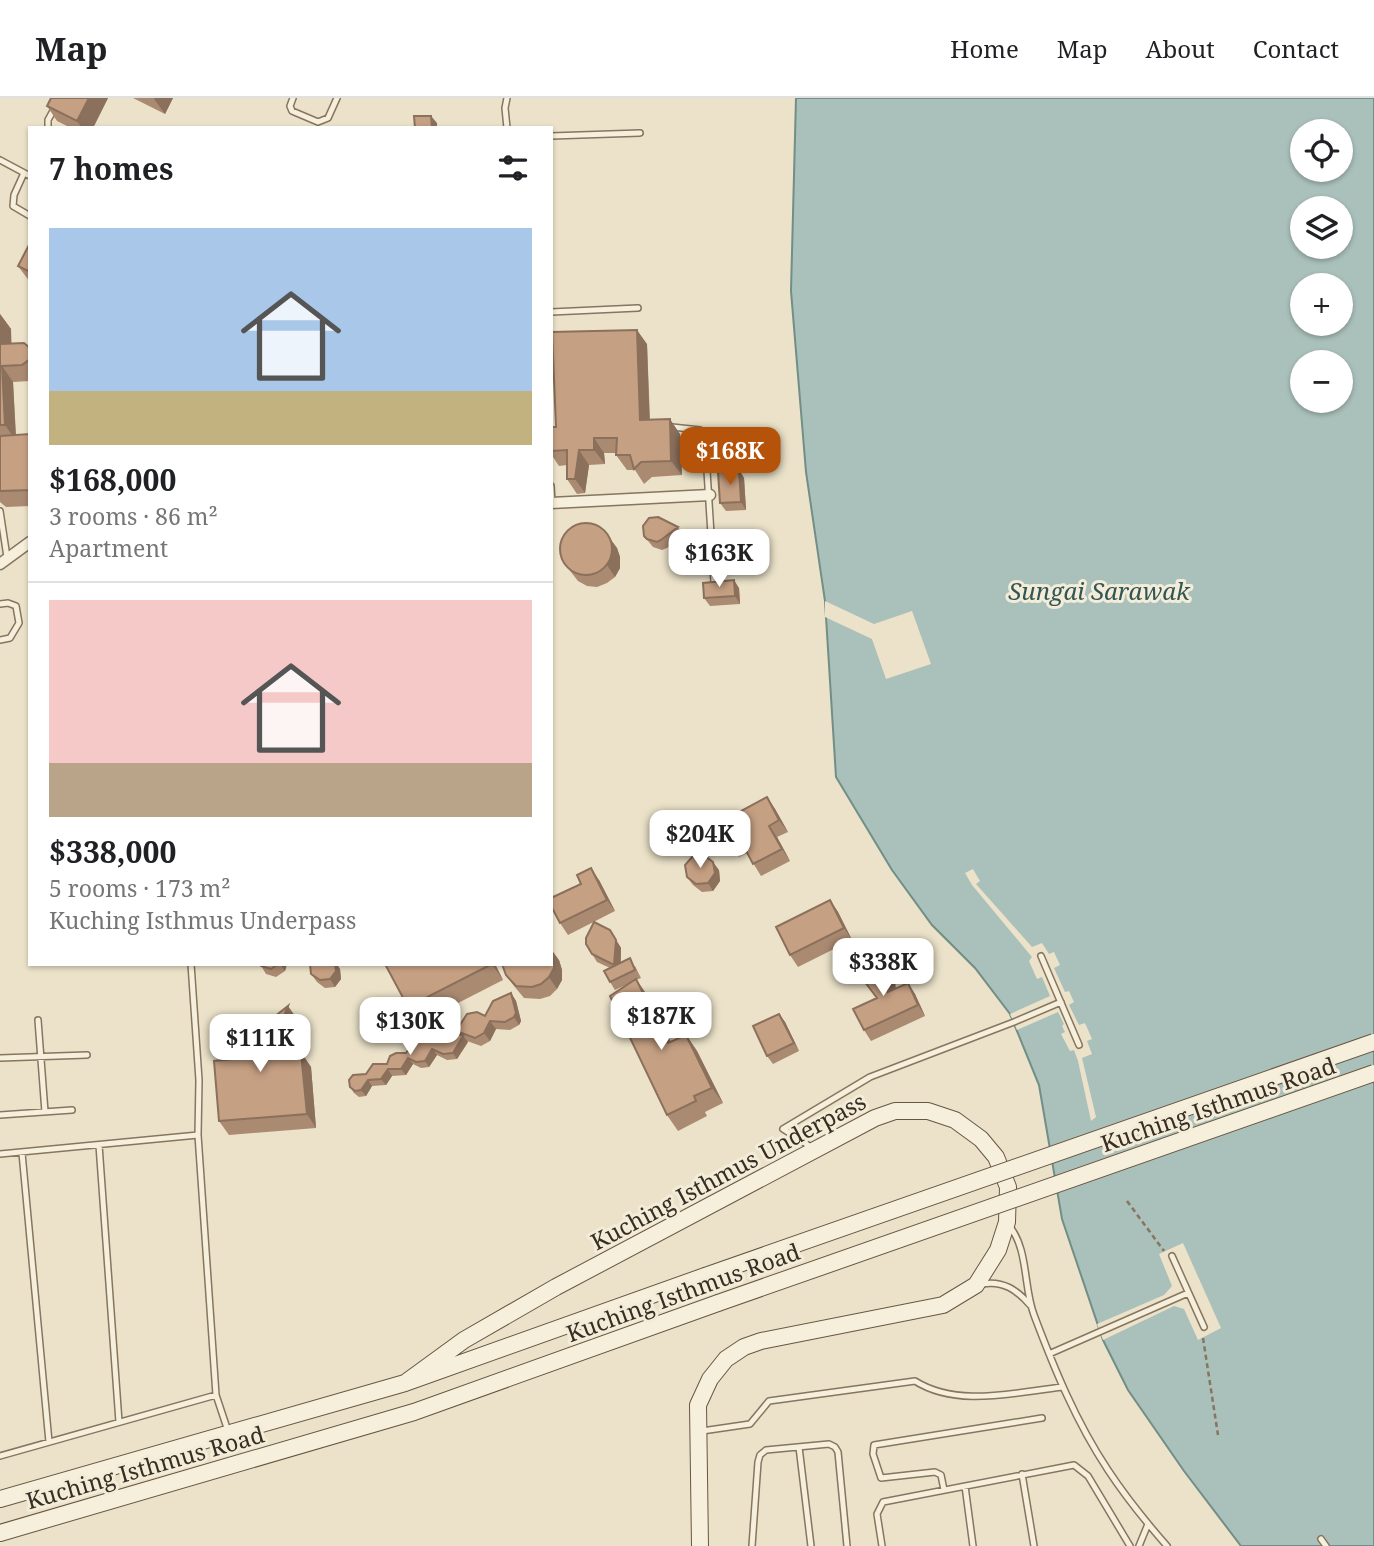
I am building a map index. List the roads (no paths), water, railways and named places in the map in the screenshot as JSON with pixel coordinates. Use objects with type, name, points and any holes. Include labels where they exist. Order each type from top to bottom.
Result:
[{"type":"main road","name":"Kuching Isthmus Road","points":[[0,1499],[405,1383],[1374,1042]]},
{"type":"main road","name":"Kuching Isthmus Road","points":[[0,1533],[414,1412],[1374,1073]]},
{"type":"main road","name":"Kuching Isthmus Underpass","points":[[405,1383],[464,1340],[556,1287],[875,1118],[895,1111],[928,1111],[955,1120],[981,1139],[996,1157],[1008,1187],[1007,1222],[998,1250],[976,1285],[943,1305],[796,1333],[744,1347],[726,1360],[710,1379],[698,1405],[700,1546]]},
{"type":"street","points":[[553,503],[710,495]]},
{"type":"street","points":[[4,562],[28,544]]},
{"type":"lane","points":[[48,126],[48,120],[60,98]]},
{"type":"lane","points":[[293,98],[290,106],[292,111],[318,122],[328,118],[337,98]]},
{"type":"lane","points":[[507,98],[507,126]]},
{"type":"lane","points":[[553,136],[640,133]]},
{"type":"lane","points":[[0,160],[27,174],[14,195],[13,205],[28,215]]},
{"type":"lane","points":[[553,312],[638,308]]},
{"type":"lane","points":[[669,427],[699,430],[705,439],[714,582]]},
{"type":"lane","points":[[0,511],[4,562]]},
{"type":"lane","points":[[0,604],[16,606],[19,623],[10,638],[0,640]]},
{"type":"lane","points":[[1041,956],[1079,1045]]},
{"type":"lane","points":[[191,966],[199,1080],[198,1135],[216,1395],[229,1434]]},
{"type":"lane","points":[[814,1149],[783,1129],[870,1077],[1014,1023],[1061,1002]]},
{"type":"lane","points":[[38,1020],[45,1112]]},
{"type":"lane","points":[[0,1058],[88,1055]]},
{"type":"lane","points":[[0,1115],[72,1110]]},
{"type":"lane","points":[[0,1154],[198,1135]]},
{"type":"lane","points":[[99,1145],[119,1422]]},
{"type":"lane","points":[[22,1153],[49,1442]]},
{"type":"lane","points":[[1007,1222],[1017,1234],[1030,1305],[1063,1387],[1108,1470],[1167,1546]]},
{"type":"lane","points":[[1172,1256],[1204,1327]]},
{"type":"lane","points":[[976,1285],[994,1281],[1021,1294],[1030,1305]]},
{"type":"lane","points":[[1049,1354],[1188,1293]]},
{"type":"lane","points":[[698,1431],[750,1424],[769,1401],[915,1381],[929,1390],[962,1397],[1063,1387]]},
{"type":"lane","points":[[0,1456],[216,1395]]},
{"type":"lane","points":[[944,1490],[941,1475],[935,1472],[881,1478],[873,1454],[874,1445],[1042,1418]]},
{"type":"lane","points":[[752,1546],[760,1455],[766,1450],[829,1444],[838,1452],[846,1546]]},
{"type":"lane","points":[[799,1447],[811,1546]]},
{"type":"lane","points":[[882,1546],[877,1514],[883,1502],[1074,1465],[1088,1476],[1130,1546]]},
{"type":"lane","points":[[1022,1474],[1034,1546]]},
{"type":"lane","points":[[965,1486],[973,1546]]},
{"type":"lane","points":[[1139,1546],[1148,1524]]},
{"type":"lane","points":[[1321,1539],[1326,1546]]},
{"type":"water","name":"Sungai Sarawak","points":[[796,98],[1374,98],[1374,1546],[1241,1546],[1184,1471],[1128,1390],[1103,1340],[1062,1219],[1039,1085],[1010,1014],[975,968],[932,925],[892,870],[836,777],[825,601],[806,472],[791,291]]}]
